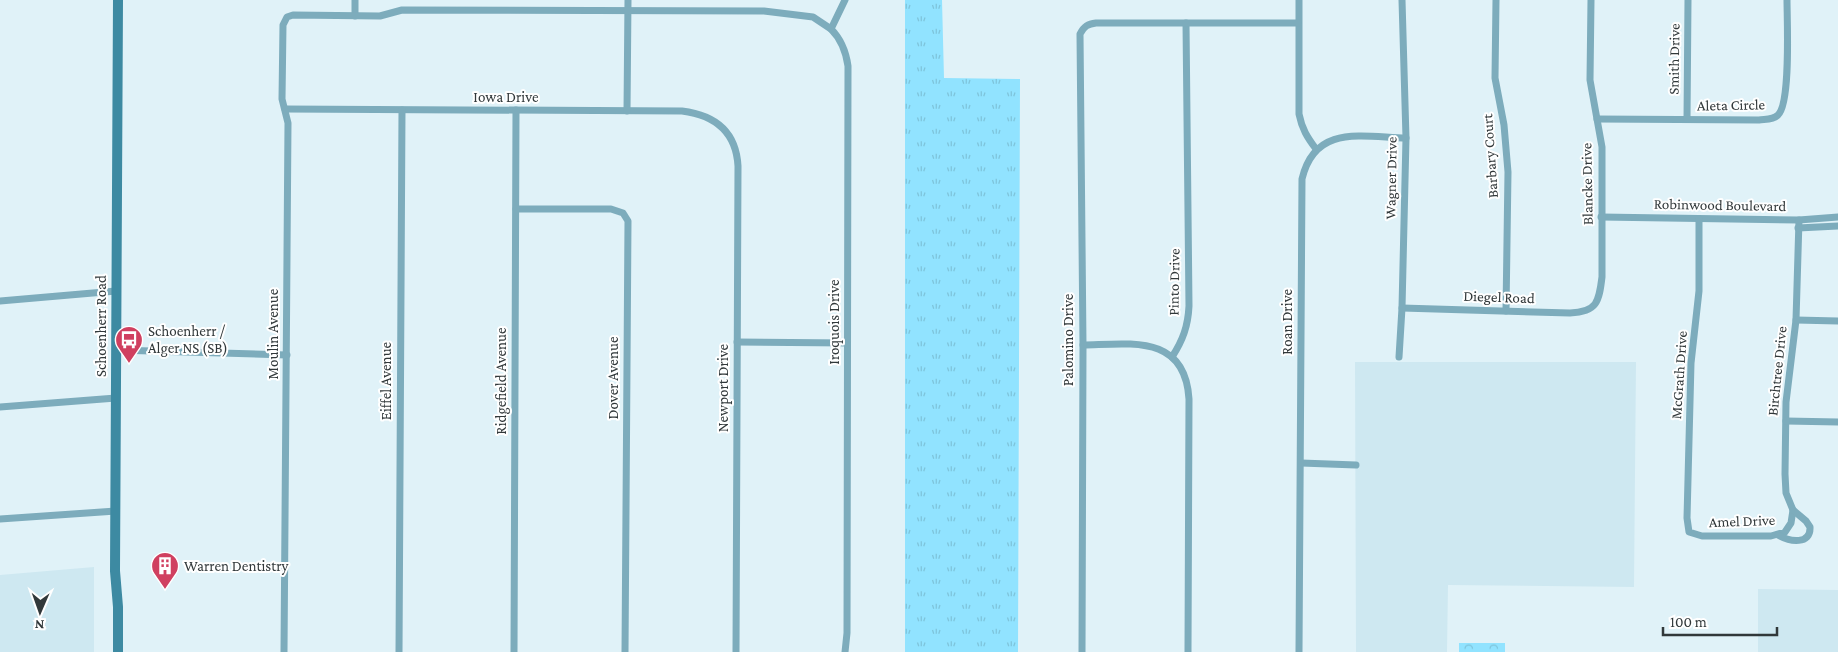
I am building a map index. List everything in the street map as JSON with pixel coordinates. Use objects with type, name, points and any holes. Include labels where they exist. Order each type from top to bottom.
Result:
[{"type":"main road","name":"Schoenherr Road","points":[[118,0],[115,570],[118,608],[118,652]]},
{"type":"street","points":[[355,0],[355,16],[380,16],[402,10],[774,12],[813,17],[832,29],[845,0]]},
{"type":"street","points":[[627,111],[628,0]]},
{"type":"street","points":[[1298,0],[1299,114],[1301,126],[1316,149],[1328,141],[1344,136],[1406,138]]},
{"type":"street","name":"Wagner Drive","points":[[1399,357],[1406,138],[1402,0]]},
{"type":"street","name":"Barbary Court","points":[[1496,0],[1495,78],[1504,125],[1508,172],[1506,311]]},
{"type":"street","name":"Blancke Drive","points":[[1591,0],[1590,80],[1602,146],[1602,277],[1599,296],[1594,307]]},
{"type":"street","name":"Smith Drive","points":[[1687,119],[1688,0]]},
{"type":"street","name":"Aleta Circle","points":[[1597,119],[1759,120],[1778,115],[1783,106],[1786,90],[1787,0]]},
{"type":"street","name":"Moulin Avenue","points":[[284,652],[288,122],[282,96],[283,28],[287,18],[293,15],[355,16]]},
{"type":"street","name":"Palomino Drive","points":[[1082,652],[1083,346],[1080,34],[1088,24],[1096,23],[1186,23]]},
{"type":"street","points":[[1186,23],[1298,23]]},
{"type":"street","name":"Pinto Drive","points":[[1172,357],[1182,342],[1186,330],[1189,306],[1186,23]]},
{"type":"street","name":"Iroquois Drive","points":[[832,29],[842,44],[848,66],[847,634],[845,652]]},
{"type":"street","name":"Iowa Drive","points":[[284,109],[682,111],[696,113],[713,120],[723,128]]},
{"type":"street","name":"Eiffel Avenue","points":[[399,652],[402,110]]},
{"type":"street","name":"Ridgefield Avenue","points":[[514,652],[516,110]]},
{"type":"street","name":"Newport Drive","points":[[723,128],[734,147],[738,161],[736,652]]},
{"type":"street","name":"Roan Drive","points":[[1299,652],[1301,188],[1306,166],[1316,149]]},
{"type":"street","name":"Dover Avenue","points":[[516,209],[611,209],[623,213],[628,221],[625,652]]},
{"type":"street","name":"Robinwood Boulevard","points":[[1602,217],[1799,220],[1838,217]]},
{"type":"street","name":"McGrath Drive","points":[[1689,532],[1687,518],[1689,410],[1691,364],[1699,291],[1699,219]]},
{"type":"street","name":"Birchtree Drive","points":[[1791,523],[1793,510],[1785,484],[1786,402],[1796,320],[1799,220]]},
{"type":"street","name":"Robinwood Boulevard","points":[[1798,228],[1838,226]]},
{"type":"street","points":[[0,301],[116,291]]},
{"type":"street","name":"Diegel Road","points":[[1402,308],[1579,313],[1594,307]]},
{"type":"street","points":[[1796,320],[1838,321]]},
{"type":"street","points":[[737,342],[848,343]]},
{"type":"street","points":[[1083,346],[1137,344],[1149,346],[1172,357],[1186,377],[1188,393],[1188,652]]},
{"type":"street","points":[[116,350],[287,355]]},
{"type":"street","points":[[0,407],[116,398]]},
{"type":"street","points":[[1786,422],[1838,422]]},
{"type":"street","points":[[1301,464],[1356,465]]},
{"type":"street","points":[[1778,535],[1795,541],[1809,536],[1810,527],[1793,510]]},
{"type":"street","points":[[0,519],[116,511]]},
{"type":"street","name":"Amel Drive","points":[[1689,532],[1702,536],[1778,535],[1784,532],[1791,523]]},
{"type":"shaded area","points":[[1355,362],[1636,362],[1634,587],[1448,585],[1447,652],[1356,652]]},
{"type":"shaded area","points":[[94,567],[94,652],[0,652],[0,575]]},
{"type":"shaded area","points":[[1758,589],[1838,590],[1838,652],[1758,652]]},
{"type":"green space","points":[[905,0],[942,0],[944,78],[1020,79],[1018,652],[905,652]]},
{"type":"green space","points":[[1459,643],[1505,643],[1505,652],[1459,652]]},
{"type":"place","name":"Schoenherr / Alger NS (SB)","points":[[129,364]]},
{"type":"place","name":"Warren Dentistry","points":[[165,590]]}]
